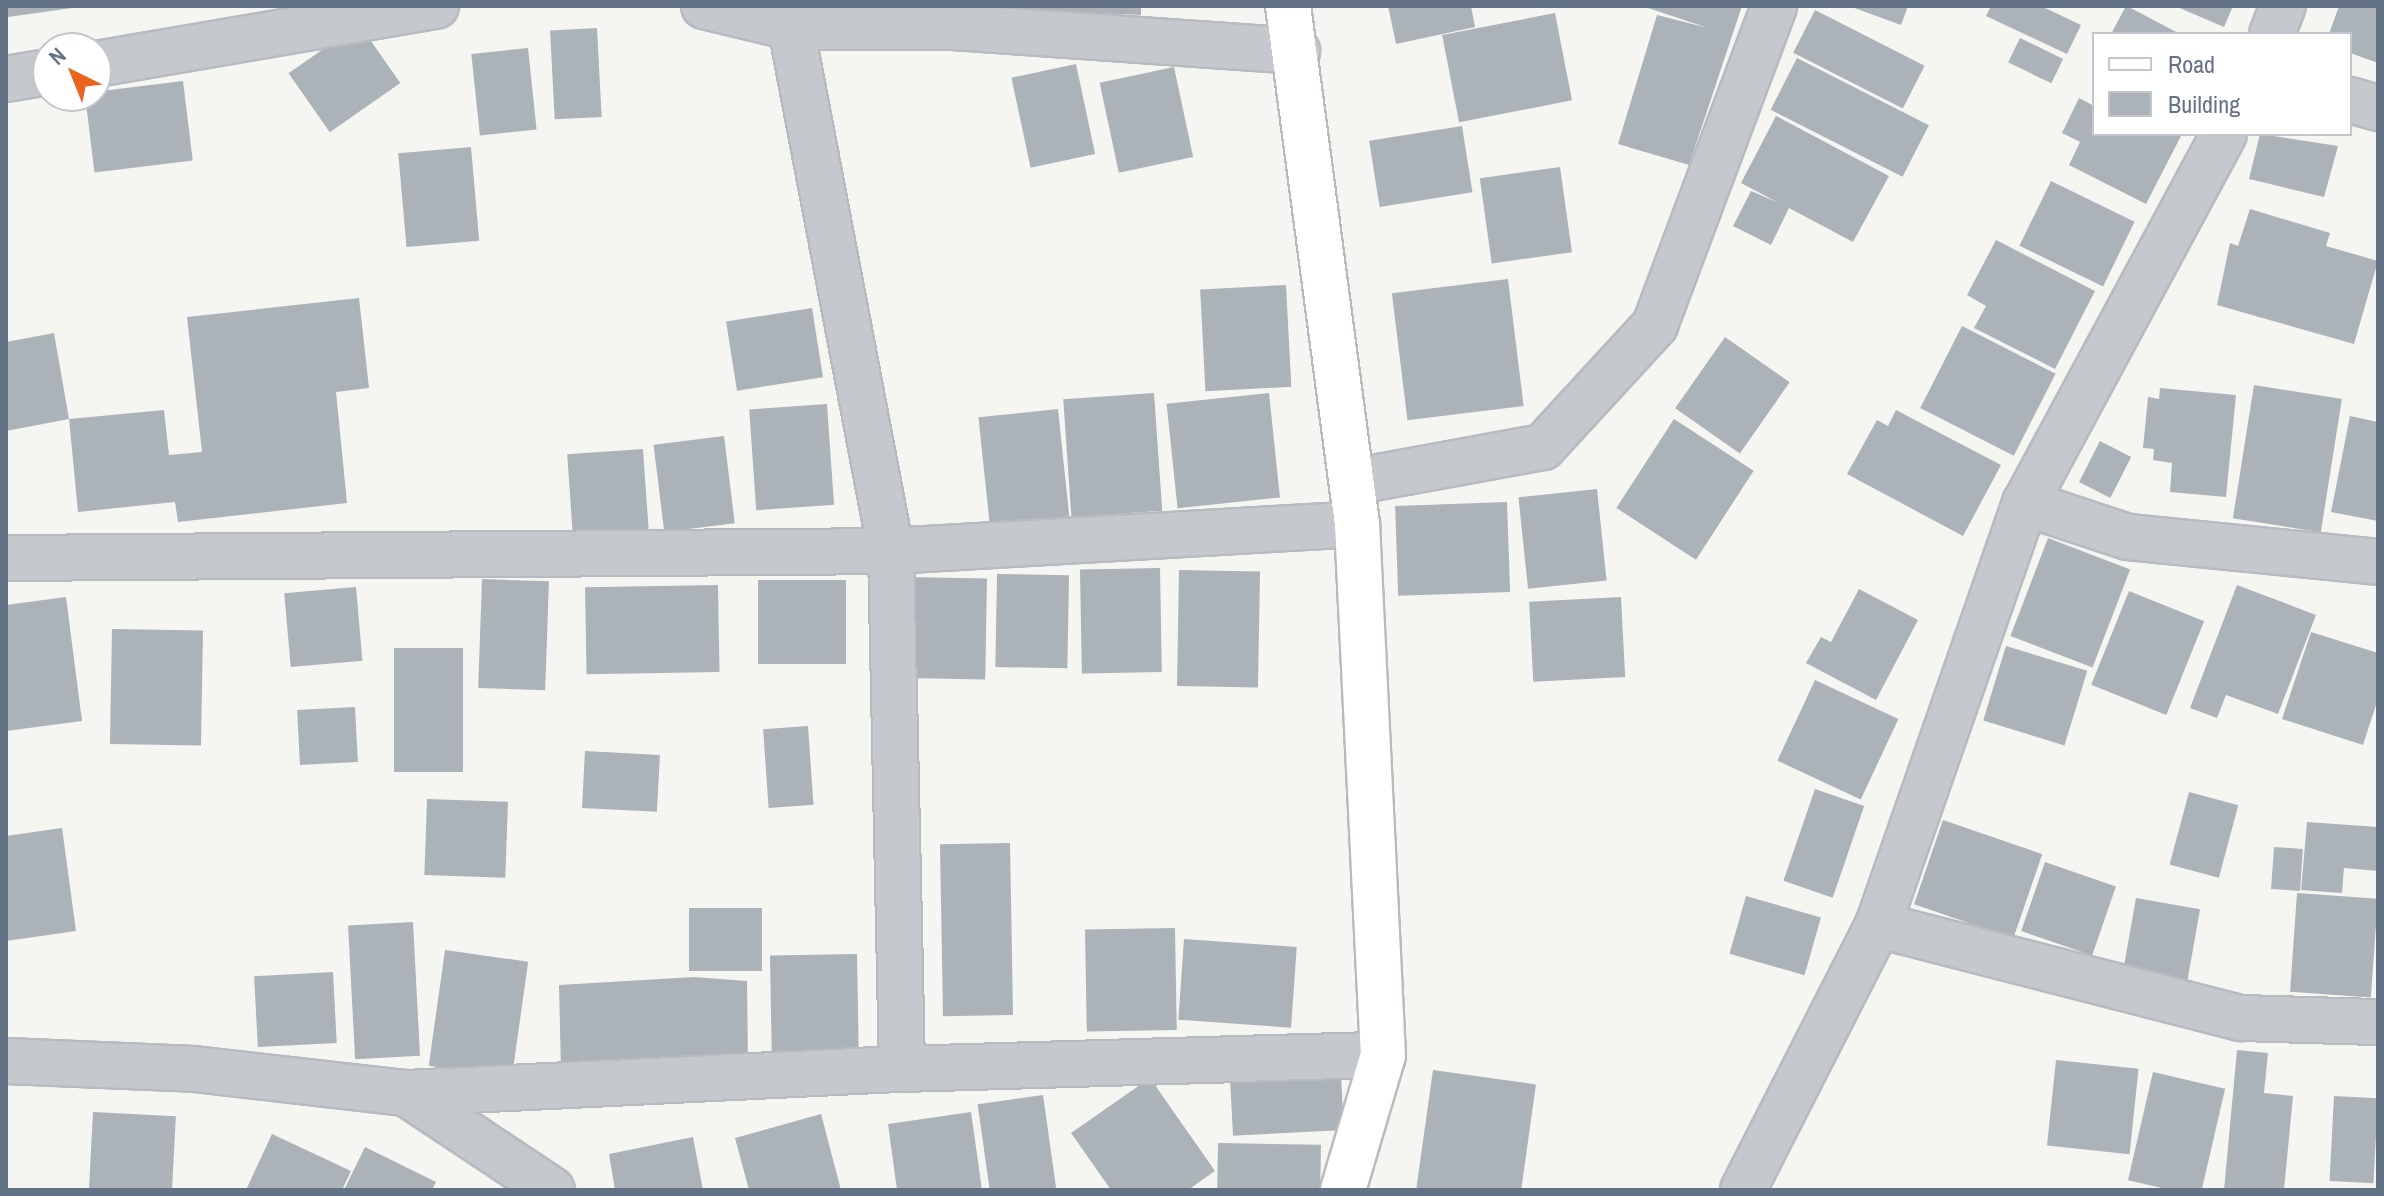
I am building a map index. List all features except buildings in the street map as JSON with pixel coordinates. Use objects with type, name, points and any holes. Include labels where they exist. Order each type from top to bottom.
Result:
[{"type":"street","points":[[112,61],[436,6]]},
{"type":"street","points":[[704,6],[791,27],[954,27],[1297,51]]},
{"type":"street","points":[[1288,6],[1297,51],[1355,503],[1383,1055],[1345,1190]]},
{"type":"street","points":[[6,558],[891,551],[1355,503],[1543,447],[1655,325],[1774,6]]},
{"type":"street","points":[[2273,32],[2283,6]]},
{"type":"street","points":[[791,27],[891,551],[902,1069]]},
{"type":"street","points":[[6,79],[32,75]]},
{"type":"street","points":[[2352,101],[2378,108]]},
{"type":"street","points":[[1743,1190],[1878,925],[2025,503],[2223,136]]},
{"type":"street","points":[[2025,503],[2128,537],[2378,562]]},
{"type":"street","points":[[1878,925],[2241,1018],[2378,1022]]},
{"type":"street","points":[[6,1061],[194,1069],[406,1093],[902,1069],[1383,1055]]},
{"type":"street","points":[[406,1093],[552,1190]]}]
